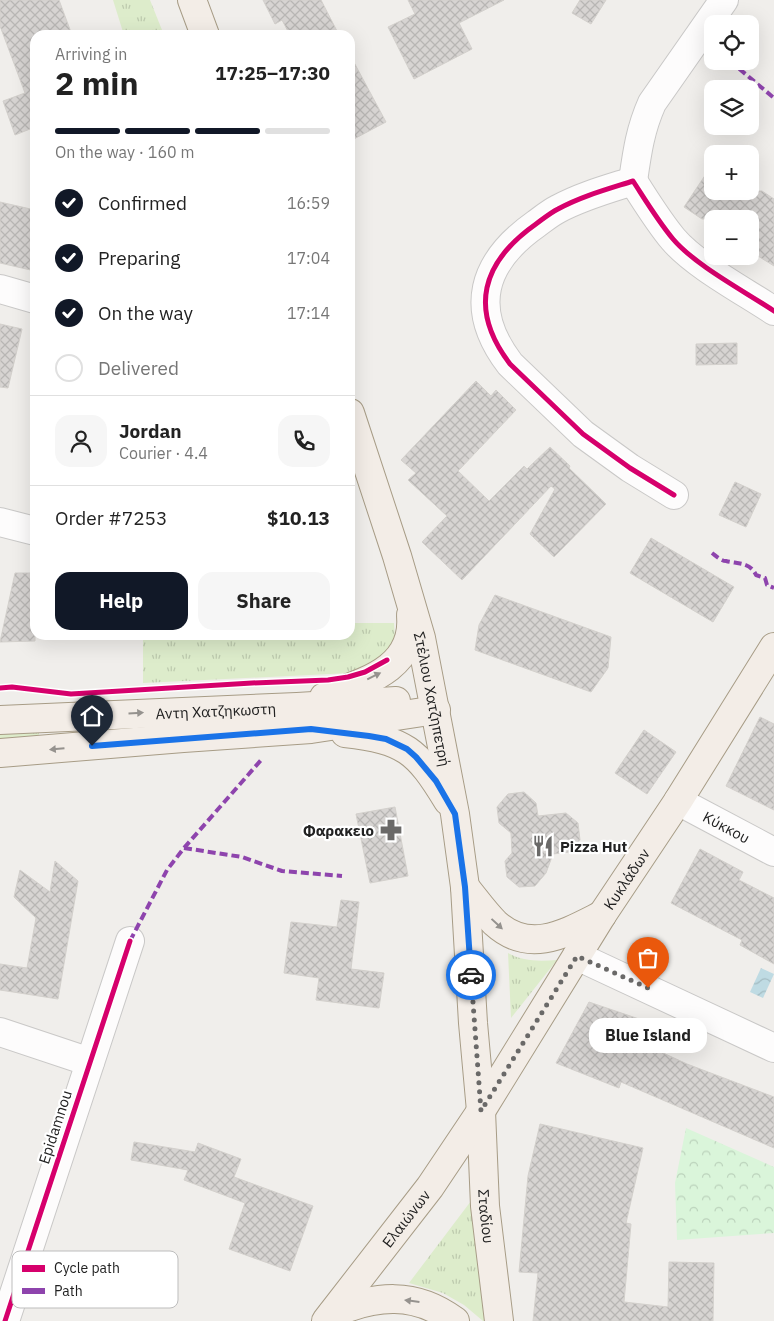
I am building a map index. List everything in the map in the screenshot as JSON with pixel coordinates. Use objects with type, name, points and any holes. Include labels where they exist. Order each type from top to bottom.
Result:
[{"type":"main road","points":[[192,0],[203,30]]},
{"type":"main road","name":"Στέλιου Χατζηπετρή","points":[[355,429],[421,638],[455,814],[465,887],[473,1023],[481,1111]]},
{"type":"main road","points":[[297,707],[350,689],[392,666],[402,654],[407,644],[412,619],[410,602]]},
{"type":"main road","name":"Κυκλάδων","points":[[481,1111],[602,915],[678,801],[774,647]]},
{"type":"main road","name":"Αντη Χατζηκωστη","points":[[0,720],[297,707],[401,700],[434,703]]},
{"type":"main road","name":"Αντη Χατζηκωστη","points":[[0,754],[311,729],[434,703]]},
{"type":"main road","points":[[311,729],[386,739],[407,749],[436,781],[455,814]]},
{"type":"main road","points":[[465,887],[494,922],[516,936],[531,939],[554,937],[602,915]]},
{"type":"main road","name":"Ελαιώνων","points":[[329,1318],[430,1187],[481,1111]]},
{"type":"main road","name":"Σταδίου","points":[[481,1111],[485,1206],[498,1321]]},
{"type":"main road","points":[[329,1318],[363,1302],[395,1299],[423,1303],[441,1311],[455,1321]]},
{"type":"street","points":[[724,0],[652,103],[638,142],[634,181],[651,209],[674,240],[701,263],[774,311]]},
{"type":"street","points":[[634,181],[601,191],[557,209],[522,234],[506,250],[493,269],[485,296],[485,311],[491,335],[510,364],[583,434],[630,468],[674,495]]},
{"type":"street","points":[[0,290],[30,298]]},
{"type":"street","points":[[0,522],[30,530]]},
{"type":"street","name":"Κύκκου","points":[[678,801],[774,852]]},
{"type":"street","name":"Epidamnou","points":[[28,1251],[130,941]]},
{"type":"street","points":[[577,956],[774,1048]]},
{"type":"street","points":[[0,1032],[90,1062]]},
{"type":"street","name":"Epidamnou","points":[[5,1321],[12,1300]]},
{"type":"green space","points":[[113,0],[150,0],[162,30],[122,30]]},
{"type":"green space","points":[[355,623],[394,623],[395,638],[386,657],[351,673],[143,683],[143,640],[355,640]]},
{"type":"green space","points":[[39,732],[39,737],[0,745],[0,734]]},
{"type":"green space","points":[[508,953],[538,961],[557,960],[511,1018]]},
{"type":"green space","points":[[686,1128],[774,1167],[774,1233],[677,1240],[675,1183]]},
{"type":"green space","points":[[471,1201],[487,1321],[483,1321],[464,1305],[443,1293],[409,1283]]},
{"type":"water","points":[[761,968],[774,974],[763,998],[750,992]]},
{"type":"building","points":[[0,0],[59,0],[70,30],[30,30],[30,129],[15,135],[3,101],[25,93],[0,26]]},
{"type":"building","points":[[263,0],[321,0],[336,30],[287,30],[282,20],[275,24]]},
{"type":"building","points":[[408,0],[504,0],[459,23],[472,49],[414,79],[388,27],[415,14]]},
{"type":"building","points":[[580,0],[606,0],[591,24],[572,13]]},
{"type":"building","points":[[355,64],[386,122],[355,138]]},
{"type":"building","points":[[704,177],[704,200],[759,200],[759,191],[762,191],[774,199],[774,266],[759,257],[759,210],[704,210],[704,219],[702,219],[684,207]]},
{"type":"building","points":[[0,202],[30,209],[30,270],[0,263]]},
{"type":"building","points":[[0,324],[22,329],[8,388],[0,387]]},
{"type":"building","points":[[737,343],[737,364],[696,365],[696,344]]},
{"type":"building","points":[[476,381],[491,396],[496,390],[516,410],[458,471],[489,501],[524,466],[527,469],[550,447],[606,504],[554,557],[530,534],[555,489],[551,486],[462,580],[422,542],[447,516],[408,480],[416,473],[401,460]]},
{"type":"building","points":[[735,482],[761,494],[746,527],[719,515]]},
{"type":"building","points":[[651,538],[734,587],[713,622],[630,573]]},
{"type":"building","points":[[15,573],[30,573],[30,640],[35,641],[0,642]]},
{"type":"building","points":[[495,595],[611,637],[608,668],[591,692],[475,650],[479,625]]},
{"type":"building","points":[[760,717],[774,724],[774,810],[726,786]]},
{"type":"building","points":[[644,730],[676,752],[647,794],[615,773]]},
{"type":"building","name":"Pizza Hut","points":[[524,792],[536,803],[538,816],[566,813],[578,823],[580,840],[570,852],[553,854],[546,873],[535,886],[519,887],[507,877],[505,861],[512,853],[511,833],[499,823],[497,807],[508,794]]},
{"type":"building","points":[[395,807],[408,876],[370,883],[356,814]]},
{"type":"building","points":[[700,849],[743,872],[739,880],[774,898],[774,964],[740,945],[742,940],[671,903]]},
{"type":"building","points":[[55,861],[78,881],[58,999],[0,990],[0,964],[27,968],[36,918],[14,897],[20,870],[50,892]]},
{"type":"building","points":[[341,900],[359,902],[351,969],[384,973],[379,1008],[316,1000],[319,978],[284,973],[291,922],[337,927]]},
{"type":"building","points":[[589,1002],[642,1020],[635,1040],[687,1064],[774,1097],[774,1148],[621,1082],[619,1088],[556,1063]]},
{"type":"building","points":[[540,1124],[643,1148],[626,1223],[631,1224],[624,1302],[668,1307],[669,1262],[714,1263],[713,1321],[533,1321],[538,1273],[519,1272],[528,1176]]},
{"type":"building","points":[[134,1142],[195,1152],[198,1143],[241,1159],[234,1177],[313,1206],[290,1271],[229,1249],[245,1203],[184,1180],[188,1170],[131,1160]]},
{"type":"marked path","points":[[741,70],[774,98]]},
{"type":"marked path","points":[[712,553],[722,560],[747,566],[756,575],[765,578],[767,585],[774,588]]},
{"type":"marked path","points":[[130,941],[167,870],[262,759]]},
{"type":"marked path","points":[[184,848],[242,857],[282,871],[342,876]]},
{"type":"cycle path","points":[[674,495],[630,468],[583,434],[510,364],[497,344],[489,324],[486,306],[487,288],[493,270],[503,254],[518,239],[552,212],[567,204],[633,181],[662,225],[682,249],[720,277],[774,311]]},
{"type":"cycle path","points":[[0,688],[12,687],[71,694],[328,680],[365,672],[387,660]]},
{"type":"cycle path","points":[[28,1251],[130,941]]},
{"type":"cycle path","points":[[5,1321],[12,1300]]},
{"type":"way so far","points":[[471,975],[473,1023],[481,1111],[577,956],[648,988]]},
{"type":"place","name":"Φαρακειο","points":[[391,830]]},
{"type":"place","name":"Pizza Hut","points":[[543,846]]},
{"type":"place","name":"Blue Island","points":[[648,988]]},
{"type":"route","points":[[92,746],[311,729],[386,739],[407,749],[436,781],[455,814],[465,887],[471,975]]}]
